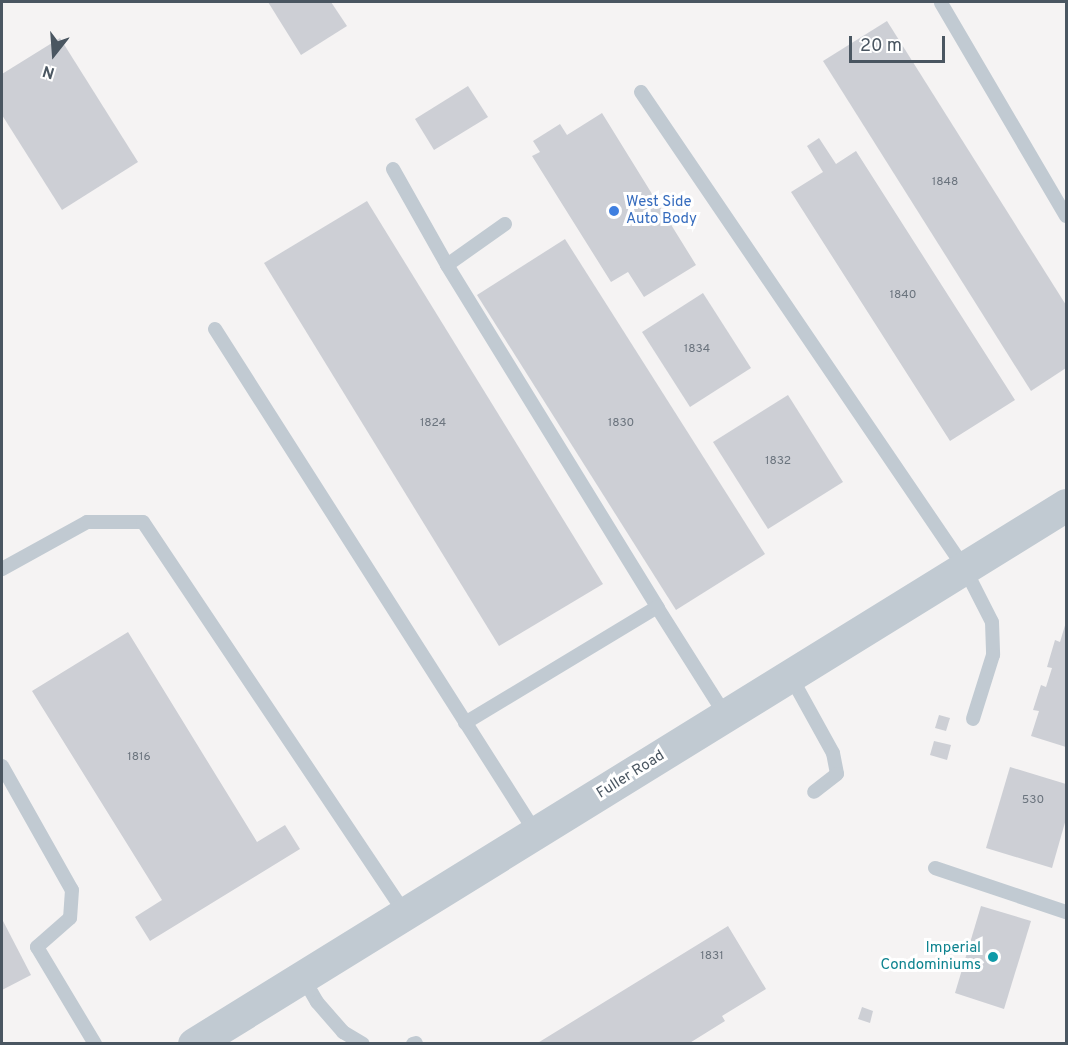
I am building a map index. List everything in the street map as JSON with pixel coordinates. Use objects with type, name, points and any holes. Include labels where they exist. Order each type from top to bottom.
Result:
[{"type":"street","name":"Fuller Road","points":[[194,1044],[1066,506]]},
{"type":"lane","points":[[941,3],[1066,216]]},
{"type":"lane","points":[[641,92],[965,569],[992,622],[993,655],[973,719]]},
{"type":"lane","points":[[393,169],[447,265],[726,716]]},
{"type":"lane","points":[[447,265],[505,224]]},
{"type":"lane","points":[[215,329],[536,833]]},
{"type":"lane","points":[[2,569],[87,522],[143,522],[405,913]]},
{"type":"lane","points":[[465,723],[658,608]]},
{"type":"lane","points":[[791,677],[833,753],[837,774],[814,792]]},
{"type":"lane","points":[[2,766],[72,890],[70,918],[37,947],[95,1044]]},
{"type":"lane","points":[[935,868],[1066,912]]},
{"type":"lane","points":[[302,976],[317,1002],[343,1032],[363,1044]]},
{"type":"building","points":[[268,2],[331,2],[347,26],[301,55]]},
{"type":"building","points":[[887,21],[1066,305],[1066,368],[1031,391],[823,61]]},
{"type":"building","points":[[60,38],[138,162],[62,210],[2,115],[2,74]]},
{"type":"building","points":[[468,86],[488,117],[434,150],[415,119]]},
{"type":"building","name":"West Side Auto Body","points":[[602,113],[696,265],[644,297],[628,272],[611,282],[532,156],[540,152],[533,141],[560,124],[567,135]]},
{"type":"building","points":[[819,138],[836,164],[856,151],[1015,400],[950,441],[791,192],[823,172],[807,146]]},
{"type":"building","points":[[367,201],[603,584],[499,646],[264,263]]},
{"type":"building","points":[[565,239],[765,554],[676,610],[477,295]]},
{"type":"building","points":[[703,293],[751,368],[690,407],[642,332]]},
{"type":"building","points":[[788,395],[843,482],[768,529],[713,442]]},
{"type":"building","points":[[1066,622],[1066,747],[1031,736],[1039,711],[1033,710],[1041,685],[1046,687],[1052,668],[1047,667],[1055,640],[1060,642]]},
{"type":"building","points":[[128,632],[257,842],[285,825],[300,849],[150,941],[135,917],[162,900],[32,691]]},
{"type":"building","points":[[939,715],[950,718],[946,731],[935,728]]},
{"type":"building","points":[[934,741],[951,745],[947,760],[930,755]]},
{"type":"building","points":[[1010,767],[1066,784],[1066,819],[1052,868],[986,848]]},
{"type":"building","name":"Imperial Condominiums","points":[[981,906],[1031,921],[1004,1009],[955,993]]},
{"type":"building","points":[[2,919],[31,975],[2,990]]},
{"type":"building","points":[[728,926],[766,989],[722,1016],[725,1021],[688,1044],[536,1044]]},
{"type":"building","points":[[862,1007],[873,1011],[870,1023],[858,1019]]},
{"type":"place","name":"West Side Auto Body","points":[[614,211]]},
{"type":"place","name":"Imperial Condominiums","points":[[993,957]]}]
